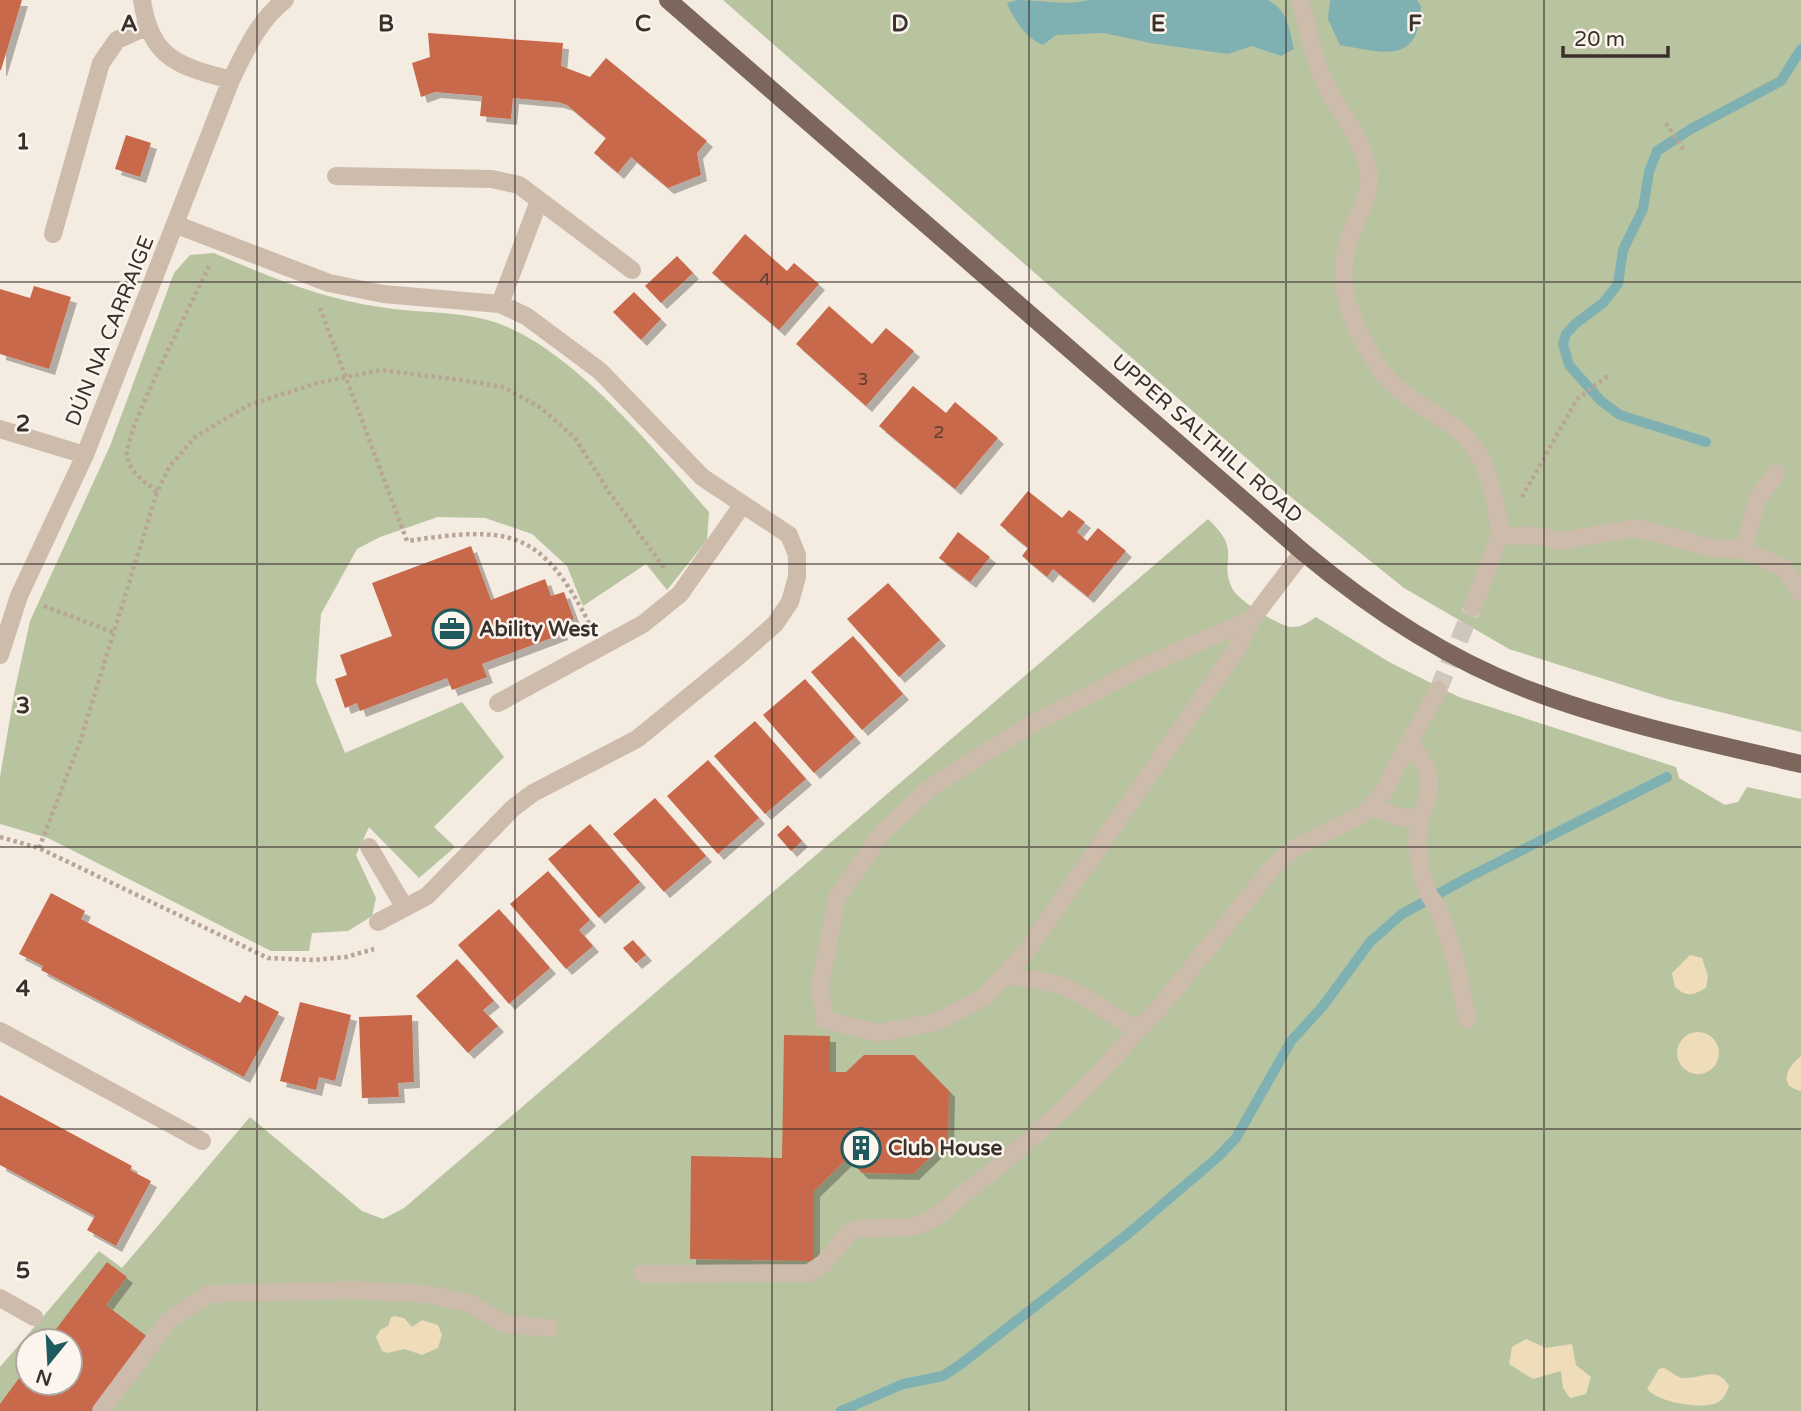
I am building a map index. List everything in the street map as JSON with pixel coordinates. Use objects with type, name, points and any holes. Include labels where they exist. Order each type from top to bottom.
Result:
[{"type":"main road","name":"UPPER SALTHILL ROAD","points":[[668,0],[1303,552],[1395,621],[1429,641],[1529,690],[1610,716],[1801,764]]},
{"type":"street","points":[[142,0],[146,27],[159,50],[180,63],[231,80]]},
{"type":"street","name":"DÚN NA CARRAIGE","points":[[0,655],[19,596],[85,455],[177,225],[231,80],[266,17],[285,0]]},
{"type":"street","points":[[1300,0],[1320,72],[1349,129],[1365,153],[1370,179],[1343,252],[1343,291],[1354,326],[1392,386],[1414,403],[1454,426],[1475,447],[1496,496],[1500,535],[1473,607]]},
{"type":"street","points":[[53,234],[101,63],[117,40],[146,27]]},
{"type":"street","points":[[336,176],[492,179],[519,185],[632,270]]},
{"type":"street","points":[[500,304],[539,201]]},
{"type":"street","name":"DÚN NA CARRAIGE","points":[[177,225],[312,277],[383,294],[500,304],[526,316],[600,371],[702,477],[789,535],[797,555],[797,577],[790,602],[775,624],[637,739],[533,793],[513,808],[427,896],[378,922]]},
{"type":"street","name":"DÚN NA CARRAIGE","points":[[0,429],[85,455]]},
{"type":"street","points":[[1744,550],[1757,499],[1776,473]]},
{"type":"street","points":[[498,703],[643,624],[680,594],[743,504]]},
{"type":"street","points":[[1500,535],[1540,536],[1561,541],[1636,528],[1713,548],[1744,550],[1785,569],[1800,592]]},
{"type":"street","points":[[1252,619],[1147,665],[1033,723],[931,787],[883,832],[837,897],[820,988],[825,1020],[878,1033],[937,1022],[984,997],[1025,953],[1238,647],[1252,619],[1303,552]]},
{"type":"street","points":[[642,1274],[809,1273],[824,1263],[850,1231],[910,1227],[926,1223],[1040,1128],[1117,1055],[1161,1006],[1272,868],[1296,847],[1366,812],[1372,806],[1438,690]]},
{"type":"street","points":[[1410,743],[1426,763],[1431,792],[1419,819],[1418,850],[1426,888],[1438,909],[1458,965],[1467,1020]]},
{"type":"street","points":[[1372,806],[1398,817],[1419,819]]},
{"type":"street","points":[[369,847],[405,908]]},
{"type":"street","points":[[1004,975],[1058,984],[1083,996],[1137,1030]]},
{"type":"street","points":[[0,1031],[202,1141]]},
{"type":"street","points":[[101,1411],[169,1320],[209,1294],[353,1290],[426,1294],[468,1303],[506,1324],[549,1328]]},
{"type":"street","points":[[0,1298],[34,1317]]},
{"type":"path","points":[[1666,123],[1683,149]]},
{"type":"path","points":[[157,492],[132,472],[126,453],[138,416],[218,242]]},
{"type":"path","points":[[312,277],[317,298],[407,541],[464,533],[506,535],[552,565],[573,592],[601,647]]},
{"type":"path","points":[[39,848],[80,742],[157,492],[170,466],[196,436],[249,405],[346,377],[381,370],[503,387],[541,408],[575,438],[680,594]]},
{"type":"path","points":[[1500,535],[1577,398],[1609,374]]},
{"type":"path","points":[[19,596],[115,633]]},
{"type":"path","points":[[0,837],[39,848],[268,958],[313,960],[346,957],[384,946],[378,922]]},
{"type":"green space","points":[[723,0],[1801,0],[1801,732],[1667,699],[1509,649],[1404,588],[1292,498]]},
{"type":"green space","points":[[214,253],[275,278],[337,298],[394,309],[478,318],[521,333],[551,352],[609,402],[709,512],[707,540],[667,590],[646,564],[583,606],[567,566],[532,534],[485,518],[438,517],[380,537],[357,549],[321,614],[316,682],[345,753],[462,702],[504,757],[434,827],[455,847],[419,878],[369,827],[356,855],[376,898],[372,916],[348,931],[312,933],[309,951],[271,951],[48,838],[0,824],[0,777],[30,621],[110,446],[174,273],[190,255]]},
{"type":"green space","points":[[1208,519],[1219,530],[1228,548],[1228,578],[1235,593],[1259,612],[1285,626],[1294,627],[1316,617],[1389,662],[1459,697],[1676,767],[1679,778],[1725,805],[1738,802],[1747,787],[1801,799],[1801,1411],[0,1411],[0,1367],[14,1351],[14,1397],[84,1397],[84,1327],[34,1327],[99,1251],[122,1268],[250,1117],[362,1211],[383,1219],[404,1208]]},
{"type":"sand","points":[[1690,955],[1702,958],[1708,976],[1706,988],[1690,994],[1675,987],[1672,973]]},
{"type":"sand","points":[[1698,1032],[1713,1038],[1719,1053],[1713,1068],[1698,1074],[1683,1068],[1677,1053],[1683,1038]]},
{"type":"sand","points":[[1801,1056],[1801,1091],[1789,1085],[1787,1076],[1792,1065]]},
{"type":"sand","points":[[391,1317],[404,1318],[412,1327],[422,1320],[438,1325],[442,1335],[438,1348],[422,1355],[405,1349],[387,1353],[382,1351],[376,1337],[380,1330],[388,1326]]},
{"type":"sand","points":[[1526,1339],[1546,1348],[1572,1344],[1576,1365],[1591,1377],[1586,1394],[1570,1398],[1563,1388],[1561,1371],[1533,1379],[1509,1364],[1512,1347]]},
{"type":"sand","points":[[1664,1368],[1681,1378],[1709,1374],[1720,1376],[1729,1386],[1723,1398],[1713,1404],[1672,1402],[1647,1389],[1659,1369]]},
{"type":"water","points":[[1017,0],[1062,3],[1088,0],[1267,0],[1283,14],[1294,49],[1281,56],[1252,46],[1228,54],[1150,43],[1104,33],[1056,35],[1043,45],[1026,33],[1013,16],[1007,3]]},
{"type":"water","points":[[1330,0],[1417,0],[1421,6],[1419,25],[1414,38],[1397,51],[1371,51],[1340,45],[1328,19]]},
{"type":"building","points":[[0,0],[22,0],[1,70],[0,70]]},
{"type":"building","points":[[428,33],[563,43],[561,66],[590,77],[606,58],[707,141],[697,153],[701,175],[668,188],[631,157],[618,173],[594,153],[606,138],[567,105],[558,102],[513,98],[511,119],[480,116],[482,96],[435,92],[421,97],[412,63],[430,57]]},
{"type":"building","points":[[126,135],[151,143],[140,177],[115,169]]},
{"type":"building","points":[[745,234],[787,271],[794,263],[819,284],[779,330],[712,273]]},
{"type":"building","points":[[677,256],[693,273],[661,303],[645,286]]},
{"type":"building","points":[[34,286],[71,297],[49,369],[0,354],[0,289],[30,298]]},
{"type":"building","points":[[634,292],[661,319],[641,340],[613,312]]},
{"type":"building","points":[[829,306],[872,344],[886,328],[914,351],[866,406],[796,344]]},
{"type":"building","points":[[913,386],[946,413],[955,402],[998,438],[955,489],[879,426]]},
{"type":"building","points":[[1028,491],[1062,518],[1069,510],[1085,522],[1077,532],[1087,541],[1098,528],[1126,551],[1088,597],[1053,569],[1047,577],[1022,556],[1028,548],[1000,525]]},
{"type":"building","points":[[958,532],[990,557],[970,582],[939,558]]},
{"type":"building","points":[[471,546],[491,600],[545,579],[551,596],[564,592],[574,619],[559,625],[562,634],[482,664],[487,677],[452,690],[447,678],[360,711],[357,703],[345,708],[335,679],[347,675],[340,655],[392,636],[372,583]]},
{"type":"building","points":[[888,583],[940,640],[899,677],[847,619]]},
{"type":"building","points":[[853,636],[903,694],[862,730],[811,672]]},
{"type":"building","points":[[805,679],[855,737],[814,773],[763,715]]},
{"type":"building","points":[[755,721],[806,779],[765,814],[714,756]]},
{"type":"building","points":[[708,760],[759,818],[718,854],[667,796]]},
{"type":"building","points":[[655,798],[706,856],[664,892],[613,834]]},
{"type":"building","points":[[590,824],[640,882],[599,918],[548,859]]},
{"type":"building","points":[[788,825],[802,841],[791,851],[777,835]]},
{"type":"building","points":[[548,871],[590,920],[579,930],[593,946],[566,969],[510,904]]},
{"type":"building","points":[[51,893],[85,911],[81,919],[240,1003],[245,995],[279,1012],[244,1077],[41,970],[43,966],[19,954]]},
{"type":"building","points":[[499,909],[550,968],[509,1004],[458,945]]},
{"type":"building","points":[[633,940],[646,955],[636,963],[623,948]]},
{"type":"building","points":[[457,959],[494,1001],[483,1010],[498,1026],[468,1053],[416,996]]},
{"type":"building","points":[[300,1002],[351,1015],[335,1081],[319,1077],[316,1090],[280,1081]]},
{"type":"building","points":[[412,1015],[414,1082],[398,1083],[399,1097],[362,1098],[359,1017]]},
{"type":"building","name":"Club House","points":[[784,1035],[830,1036],[830,1072],[846,1072],[864,1055],[914,1055],[949,1091],[948,1140],[913,1174],[862,1173],[848,1158],[814,1191],[814,1261],[690,1259],[691,1156],[782,1158]]},
{"type":"building","points":[[0,1095],[132,1166],[130,1170],[151,1181],[116,1246],[87,1230],[95,1216],[0,1165]]},
{"type":"building","points":[[107,1262],[127,1277],[106,1305],[149,1338],[93,1411],[0,1411],[0,1404],[14,1385],[14,1397],[84,1397],[84,1327],[58,1327]]},
{"type":"waterway","points":[[1706,442],[1620,415],[1601,401],[1569,365],[1563,344],[1566,334],[1575,324],[1603,303],[1618,284],[1623,250],[1643,209],[1649,172],[1657,151],[1691,129],[1781,81],[1801,49]]},
{"type":"waterway","points":[[841,1411],[903,1384],[943,1376],[961,1364],[1129,1233],[1218,1157],[1236,1138],[1291,1041],[1323,1006],[1370,942],[1402,914],[1667,777]]},
{"type":"tunnel","points":[[1438,690],[1473,607]]},
{"type":"place","name":"Ability West","points":[[452,629]]},
{"type":"place","name":"Club House","points":[[861,1148]]}]
